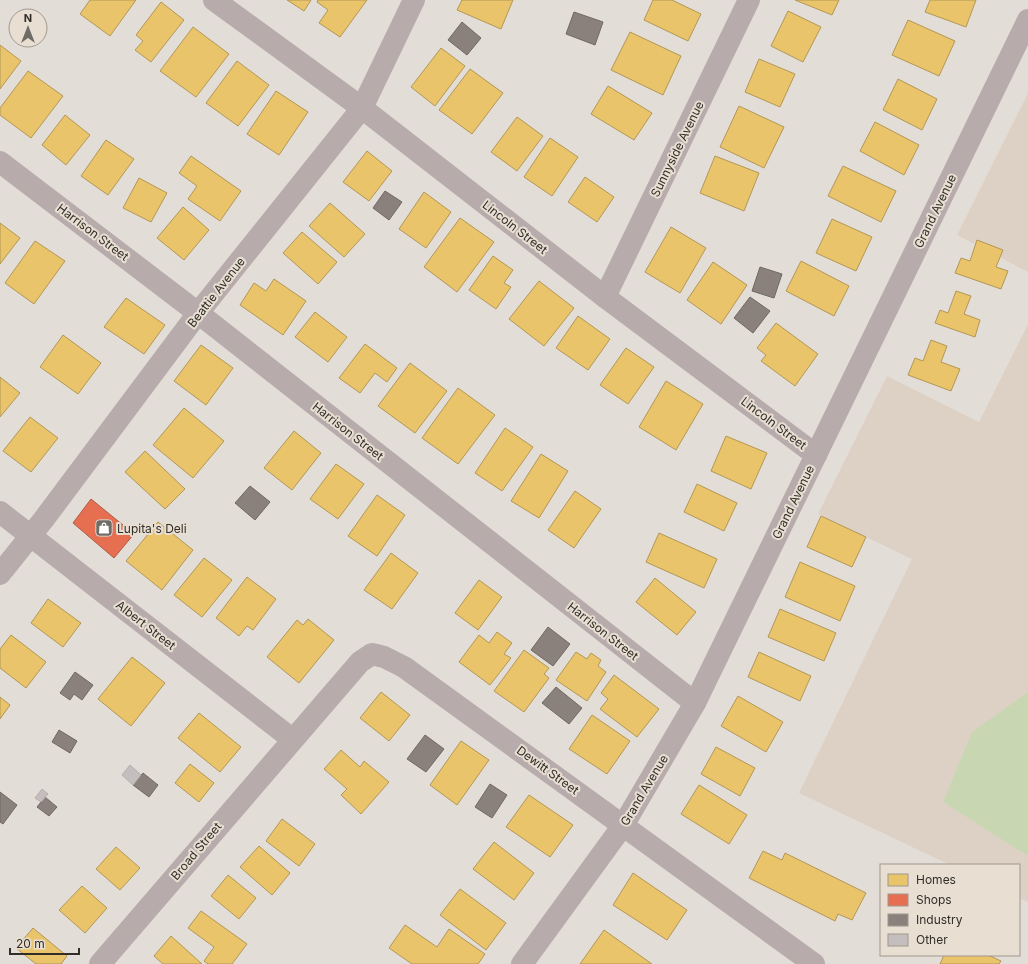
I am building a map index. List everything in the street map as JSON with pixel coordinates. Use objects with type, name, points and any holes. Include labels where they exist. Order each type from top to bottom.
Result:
[{"type":"street","name":"Lincoln Street","points":[[214,0],[362,108],[605,297],[816,455]]},
{"type":"street","name":"Beattie Avenue","points":[[0,574],[31,536],[198,313],[362,108],[414,0]]},
{"type":"street","name":"Sunnyside Avenue","points":[[605,297],[748,0]]},
{"type":"street","name":"Grand Avenue","points":[[522,964],[624,824],[695,703],[1028,20]]},
{"type":"street","name":"Harrison Street","points":[[0,162],[198,313],[695,703]]},
{"type":"street","name":"Albert Street","points":[[0,512],[292,739]]},
{"type":"street","name":"Dewitt Street","points":[[292,739],[360,662],[372,654],[384,657],[404,666],[624,824],[814,964]]},
{"type":"street","name":"Broad Street","points":[[100,964],[292,739]]},
{"type":"shaded area","points":[[1028,93],[1028,272],[957,235]]},
{"type":"shaded area","points":[[1028,324],[1028,902],[1020,898],[1020,864],[948,864],[799,793],[912,559],[818,514],[887,376],[979,422]]},
{"type":"green space","points":[[1028,692],[1028,856],[943,802],[972,732]]},
{"type":"building: Homes","points":[[90,0],[136,0],[110,36],[80,14]]},
{"type":"building: Homes","points":[[287,0],[311,0],[304,11]]},
{"type":"building: Homes","points":[[318,0],[367,0],[340,37],[319,23],[328,10],[317,2]]},
{"type":"building: Homes","points":[[462,0],[513,0],[501,29],[457,10]]},
{"type":"building: Homes","points":[[653,0],[672,0],[701,14],[688,41],[644,20]]},
{"type":"building: Homes","points":[[795,0],[839,0],[832,15]]},
{"type":"building: Homes","points":[[930,0],[976,0],[966,27],[925,12]]},
{"type":"building: Homes","points":[[161,2],[184,20],[151,62],[135,50],[143,41],[136,35]]},
{"type":"building: Homes","points":[[788,11],[821,27],[803,62],[771,46]]},
{"type":"building: Homes","points":[[908,20],[955,41],[939,76],[892,55]]},
{"type":"building: Homes","points":[[193,27],[229,54],[196,97],[160,71]]},
{"type":"building: Homes","points":[[630,32],[681,56],[663,95],[611,70]]},
{"type":"building: Homes","points":[[0,45],[21,61],[0,89]]},
{"type":"building: Homes","points":[[441,48],[465,66],[435,106],[411,87]]},
{"type":"building: Homes","points":[[759,59],[795,74],[780,107],[745,92]]},
{"type":"building: Homes","points":[[237,61],[269,85],[238,126],[206,103]]},
{"type":"building: Homes","points":[[470,69],[503,93],[472,134],[439,110]]},
{"type":"building: Homes","points":[[28,71],[63,96],[31,138],[0,115],[0,108]]},
{"type":"building: Homes","points":[[898,79],[937,99],[922,130],[883,110]]},
{"type":"building: Homes","points":[[608,86],[652,113],[634,140],[591,114]]},
{"type":"building: Homes","points":[[276,91],[308,112],[279,155],[247,134]]},
{"type":"building: Homes","points":[[739,106],[784,127],[764,168],[720,147]]},
{"type":"building: Homes","points":[[65,115],[90,135],[66,165],[42,145]]},
{"type":"building: Homes","points":[[517,117],[543,136],[517,171],[491,152]]},
{"type":"building: Homes","points":[[875,122],[919,145],[904,175],[860,151]]},
{"type":"building: Homes","points":[[550,138],[578,157],[552,196],[524,177]]},
{"type":"building: Homes","points":[[106,140],[134,159],[108,195],[81,176]]},
{"type":"building: Homes","points":[[367,151],[392,171],[369,201],[343,182]]},
{"type":"building: Homes","points":[[191,156],[241,191],[220,221],[188,199],[197,186],[179,173]]},
{"type":"building: Homes","points":[[715,156],[759,173],[744,211],[700,193]]},
{"type":"building: Homes","points":[[843,166],[896,191],[881,222],[828,196]]},
{"type":"building: Homes","points":[[585,177],[614,197],[597,222],[568,202]]},
{"type":"building: Homes","points":[[139,178],[167,193],[151,222],[123,208]]},
{"type":"building: Homes","points":[[424,192],[451,212],[426,248],[399,229]]},
{"type":"building: Homes","points":[[330,203],[365,234],[344,257],[309,226]]},
{"type":"building: Homes","points":[[183,207],[209,230],[184,260],[157,238]]},
{"type":"building: Homes","points":[[460,218],[494,242],[457,292],[424,267]]},
{"type":"building: Homes","points":[[832,219],[872,237],[856,271],[816,253]]},
{"type":"building: Homes","points":[[0,223],[20,238],[0,264]]},
{"type":"building: Homes","points":[[671,227],[706,248],[680,293],[645,272]]},
{"type":"building: Homes","points":[[302,232],[337,262],[318,284],[283,253]]},
{"type":"building: Homes","points":[[977,240],[1003,250],[996,267],[1008,271],[1001,289],[955,273],[961,258],[970,261]]},
{"type":"building: Homes","points":[[35,241],[65,261],[34,304],[5,283]]},
{"type":"building: Homes","points":[[493,256],[513,270],[504,283],[511,287],[496,309],[469,290]]},
{"type":"building: Homes","points":[[801,261],[849,286],[834,316],[786,291]]},
{"type":"building: Homes","points":[[713,262],[747,285],[721,324],[687,300]]},
{"type":"building: Homes","points":[[274,279],[306,301],[283,335],[240,305],[254,283],[266,291]]},
{"type":"building: Homes","points":[[539,281],[574,308],[544,346],[509,319]]},
{"type":"building: Homes","points":[[956,291],[971,296],[964,314],[980,320],[975,337],[935,323],[940,310],[948,313]]},
{"type":"building: Homes","points":[[126,298],[165,325],[144,354],[104,327]]},
{"type":"building: Homes","points":[[315,312],[347,337],[328,362],[295,337]]},
{"type":"building: Homes","points":[[578,316],[610,339],[588,370],[556,348]]},
{"type":"building: Homes","points":[[776,323],[818,354],[795,386],[761,361],[766,355],[757,348]]},
{"type":"building: Homes","points":[[63,335],[101,363],[78,394],[40,367]]},
{"type":"building: Homes","points":[[931,340],[947,346],[941,362],[960,369],[951,391],[908,375],[915,358],[923,361]]},
{"type":"building: Homes","points":[[365,344],[397,368],[387,382],[375,373],[360,393],[339,378]]},
{"type":"building: Homes","points":[[201,345],[233,368],[206,405],[174,381]]},
{"type":"building: Homes","points":[[626,348],[654,367],[628,404],[600,385]]},
{"type":"building: Homes","points":[[410,363],[447,391],[415,433],[378,406]]},
{"type":"building: Homes","points":[[0,377],[20,393],[0,417]]},
{"type":"building: Homes","points":[[666,381],[703,404],[676,450],[639,427]]},
{"type":"building: Homes","points":[[458,388],[495,415],[458,464],[422,438]]},
{"type":"building: Homes","points":[[184,408],[224,441],[193,478],[153,445]]},
{"type":"building: Homes","points":[[30,417],[58,438],[31,472],[3,451]]},
{"type":"building: Homes","points":[[505,428],[533,447],[502,491],[475,473]]},
{"type":"building: Homes","points":[[294,431],[321,453],[292,490],[264,468]]},
{"type":"building: Homes","points":[[726,436],[767,453],[751,489],[711,471]]},
{"type":"building: Homes","points":[[145,451],[185,489],[165,509],[125,472]]},
{"type":"building: Homes","points":[[541,454],[568,471],[539,518],[511,501]]},
{"type":"building: Homes","points":[[336,464],[364,484],[338,519],[310,499]]},
{"type":"building: Homes","points":[[697,484],[737,503],[724,531],[684,512]]},
{"type":"building: Homes","points":[[575,491],[601,509],[574,548],[548,530]]},
{"type":"building: Homes","points":[[377,495],[405,515],[377,556],[348,536]]},
{"type":"building: Homes","points":[[821,516],[866,537],[852,567],[807,547]]},
{"type":"building: Homes","points":[[158,522],[193,550],[162,590],[126,561]]},
{"type":"building: Homes","points":[[659,533],[717,559],[704,588],[646,562]]},
{"type":"building: Homes","points":[[391,553],[418,573],[392,609],[364,590]]},
{"type":"building: Homes","points":[[204,558],[232,580],[202,617],[174,595]]},
{"type":"building: Homes","points":[[800,562],[855,586],[840,621],[785,597]]},
{"type":"building: Homes","points":[[247,577],[276,599],[253,630],[247,626],[239,636],[216,618]]},
{"type":"building: Homes","points":[[655,578],[696,612],[677,635],[636,602]]},
{"type":"building: Homes","points":[[479,580],[502,597],[478,630],[455,613]]},
{"type":"building: Homes","points":[[48,599],[81,623],[63,647],[31,623]]},
{"type":"building: Homes","points":[[780,609],[836,633],[824,661],[768,637]]},
{"type":"building: Homes","points":[[308,619],[334,640],[299,683],[267,657],[297,620],[303,625]]},
{"type":"building: Homes","points":[[497,632],[512,643],[504,654],[511,658],[490,685],[459,662],[479,635],[489,643]]},
{"type":"building: Homes","points":[[11,635],[46,662],[26,688],[0,668],[0,649]]},
{"type":"building: Homes","points":[[524,650],[549,668],[544,674],[549,678],[524,712],[494,691]]},
{"type":"building: Homes","points":[[576,652],[587,659],[591,653],[601,660],[598,666],[606,672],[587,701],[556,680]]},
{"type":"building: Homes","points":[[759,652],[811,676],[800,701],[748,677]]},
{"type":"building: Homes","points":[[132,657],[165,683],[131,726],[98,699]]},
{"type":"building: Homes","points":[[614,675],[659,709],[637,737],[600,709],[608,699],[601,693]]},
{"type":"building: Homes","points":[[381,692],[410,715],[389,741],[360,718]]},
{"type":"building: Homes","points":[[738,696],[783,722],[766,752],[721,726]]},
{"type":"building: Homes","points":[[0,697],[10,705],[0,719]]},
{"type":"building: Homes","points":[[199,713],[241,747],[220,772],[178,738]]},
{"type":"building: Homes","points":[[592,715],[630,741],[607,774],[569,749]]},
{"type":"building: Homes","points":[[461,741],[489,760],[457,805],[430,785]]},
{"type":"building: Homes","points":[[716,747],[755,768],[740,796],[701,774]]},
{"type":"building: Homes","points":[[341,750],[360,767],[364,761],[389,782],[361,814],[341,795],[347,789],[324,769]]},
{"type":"building: Homes","points":[[190,764],[214,783],[199,802],[175,783]]},
{"type":"building: Homes","points":[[699,785],[747,815],[729,844],[681,814]]},
{"type":"building: Homes","points":[[529,795],[573,825],[550,857],[506,827]]},
{"type":"building: Homes","points":[[282,819],[315,844],[299,866],[266,841]]},
{"type":"building: Homes","points":[[494,842],[534,873],[514,900],[473,869]]},
{"type":"building: Homes","points":[[259,846],[290,873],[272,895],[240,867]]},
{"type":"building: Homes","points":[[116,847],[140,868],[120,890],[96,869]]},
{"type":"building: Homes","points":[[763,851],[782,860],[785,853],[866,893],[852,920],[838,914],[835,921],[749,878]]},
{"type":"building: Homes","points":[[633,873],[687,910],[667,940],[613,905]]},
{"type":"building: Homes","points":[[228,875],[256,898],[239,919],[211,896]]},
{"type":"building: Homes","points":[[82,886],[107,908],[85,933],[59,910]]},
{"type":"building: Homes","points":[[460,889],[506,923],[486,950],[440,915]]},
{"type":"building: Homes","points":[[201,911],[247,944],[232,964],[208,964],[204,961],[214,947],[188,928]]},
{"type":"building: Homes","points":[[405,925],[437,947],[449,929],[485,954],[478,964],[412,964],[389,948]]},
{"type":"building: Homes","points":[[33,928],[67,956],[61,964],[36,964],[16,948]]},
{"type":"building: Homes","points":[[604,930],[652,964],[580,964]]},
{"type":"building: Homes","points":[[171,936],[202,964],[163,964],[154,956]]},
{"type":"building: Homes","points":[[944,956],[990,956],[1001,961],[999,964],[940,964]]},
{"type":"building: Shops","name":"Lupita's Deli","points":[[91,499],[134,534],[114,558],[73,523]]},
{"type":"building: Industry","points":[[574,12],[603,22],[595,45],[566,34]]},
{"type":"building: Industry","points":[[462,22],[481,38],[467,55],[448,40]]},
{"type":"building: Industry","points":[[385,191],[402,202],[389,220],[373,208]]},
{"type":"building: Industry","points":[[760,267],[782,274],[774,298],[752,291]]},
{"type":"building: Industry","points":[[750,297],[770,311],[753,333],[734,318]]},
{"type":"building: Industry","points":[[250,486],[270,502],[255,520],[235,503]]},
{"type":"building: Industry","points":[[548,627],[570,644],[553,666],[531,650]]},
{"type":"building: Industry","points":[[75,672],[93,685],[82,700],[74,694],[70,700],[60,693]]},
{"type":"building: Industry","points":[[556,687],[582,708],[569,724],[542,703]]},
{"type":"building: Industry","points":[[59,730],[77,741],[70,753],[52,742]]},
{"type":"building: Industry","points":[[425,735],[444,749],[426,772],[407,759]]},
{"type":"building: Industry","points":[[143,773],[158,785],[149,797],[133,785]]},
{"type":"building: Industry","points":[[490,784],[507,795],[492,818],[475,807]]},
{"type":"building: Industry","points":[[0,792],[17,805],[3,824],[0,822]]},
{"type":"building: Industry","points":[[45,797],[57,807],[49,816],[37,807]]},
{"type":"building: Other","points":[[130,765],[141,775],[133,785],[122,775]]},
{"type":"building: Other","points":[[42,789],[48,794],[41,802],[35,798]]},
{"type":"place","name":"Lupita's Deli","points":[[104,528]]}]
